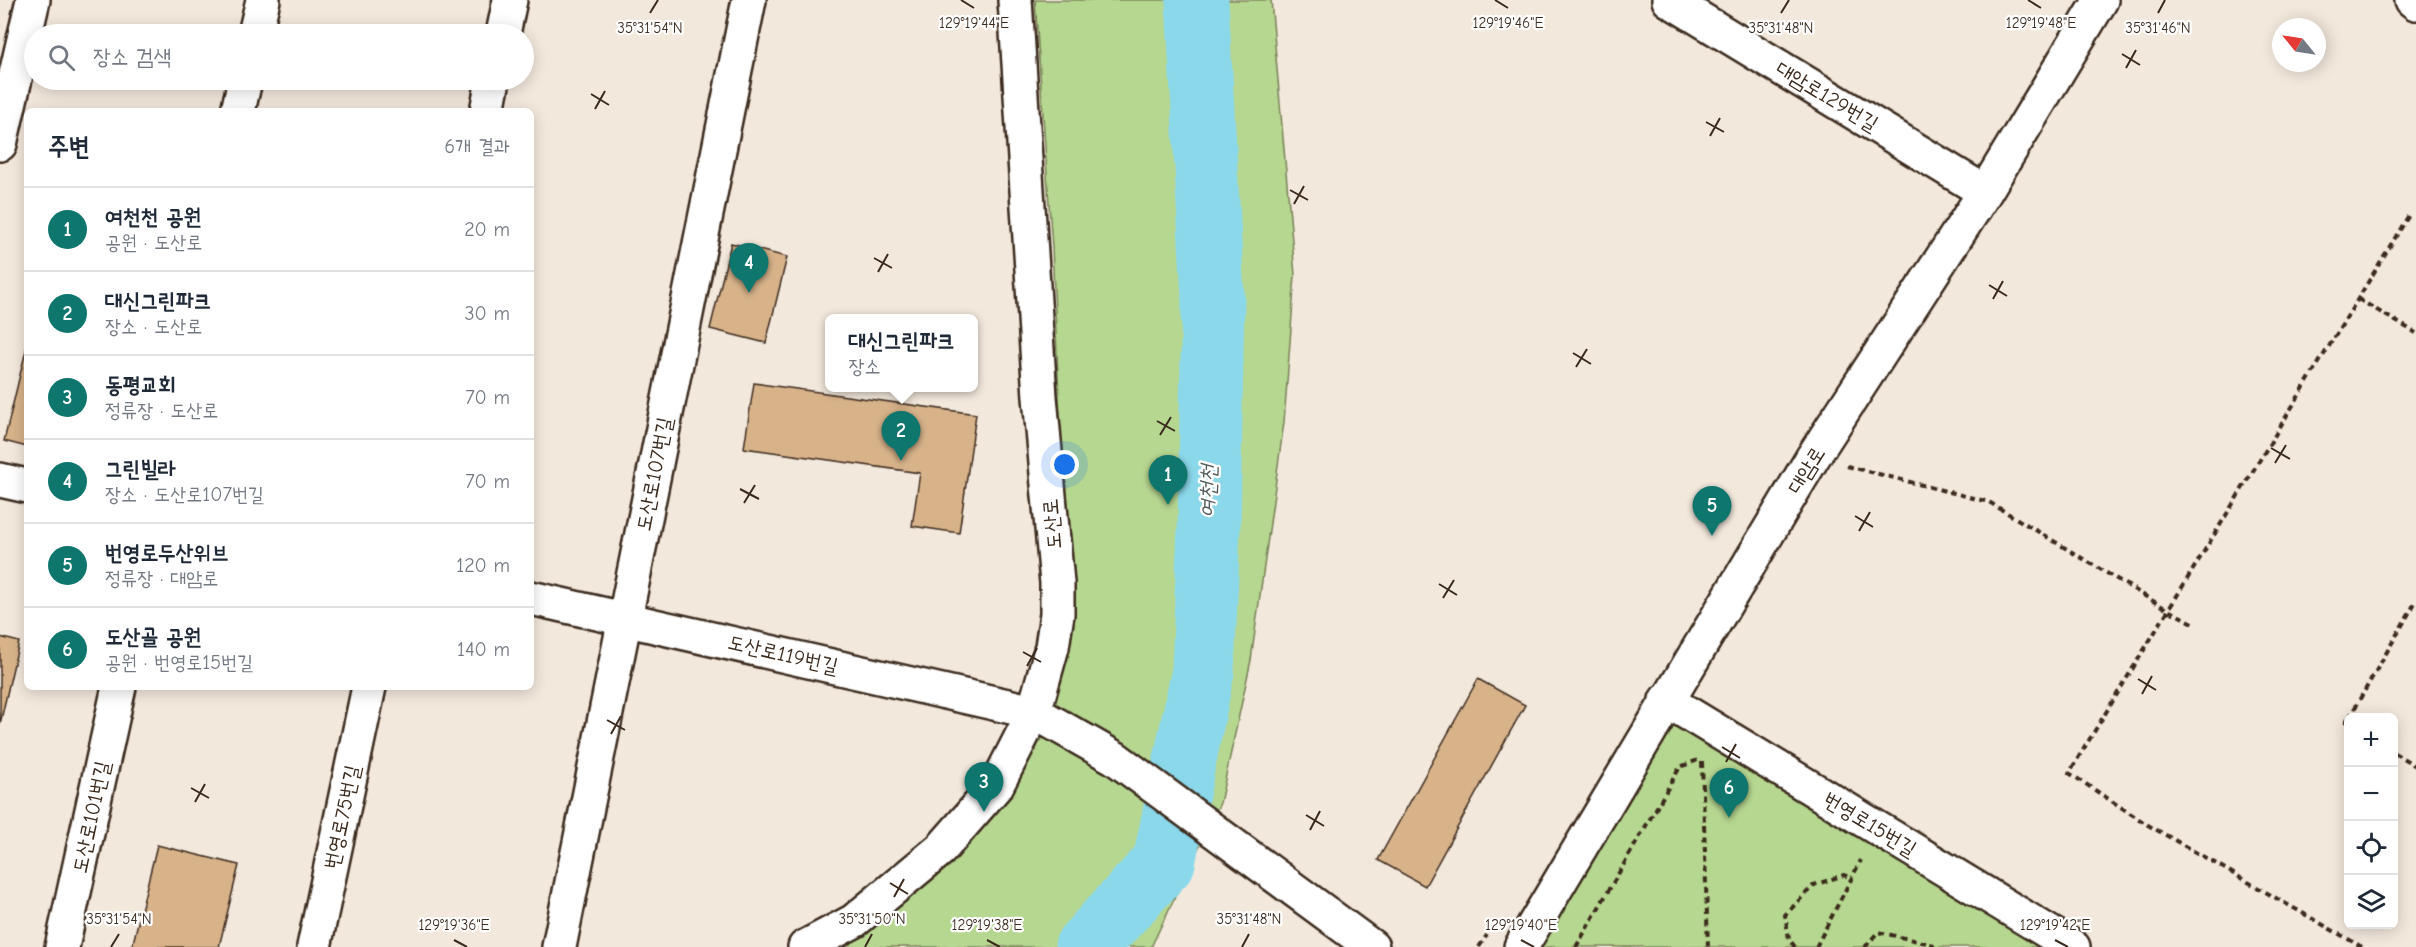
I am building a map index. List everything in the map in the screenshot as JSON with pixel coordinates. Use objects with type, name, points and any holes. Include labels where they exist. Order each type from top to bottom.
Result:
[{"type":"street","points":[[28,24],[33,0]]},
{"type":"street","points":[[257,24],[262,0]]},
{"type":"street","points":[[504,24],[510,0]]},
{"type":"street","name":"도산로107번길","points":[[559,947],[749,0]]},
{"type":"street","name":"도산로","points":[[805,947],[854,921],[941,849],[997,785],[1034,712],[1052,647],[1057,614],[1057,583],[1040,397],[1015,0]]},
{"type":"street","name":"대암로129번길","points":[[1669,0],[1985,192]]},
{"type":"street","name":"대암로","points":[[1521,947],[1643,744],[1666,700],[1813,457],[1985,192],[2101,0]]},
{"type":"street","points":[[2412,0],[2416,3]]},
{"type":"street","points":[[0,144],[24,39]]},
{"type":"street","points":[[239,108],[243,90]]},
{"type":"street","points":[[488,108],[492,90]]},
{"type":"street","points":[[0,480],[24,485]]},
{"type":"street","name":"도산로119번길","points":[[534,599],[1034,712],[1114,758],[1372,947]]},
{"type":"street","name":"도산로101번길","points":[[62,947],[118,690]]},
{"type":"street","name":"번영로75번길","points":[[314,947],[368,690]]},
{"type":"street","name":"번영로15번길","points":[[1666,700],[2073,947]]},
{"type":"path","points":[[2362,947],[2148,825],[2069,773],[2409,215]]},
{"type":"path","points":[[2358,299],[2416,333]]},
{"type":"path","points":[[1813,457],[1989,502],[2195,624]]},
{"type":"path","points":[[2352,713],[2416,601]]},
{"type":"path","points":[[2398,755],[2416,766]]},
{"type":"path","points":[[1576,947],[1680,767],[1710,756]]},
{"type":"path","points":[[1702,759],[1708,947]]},
{"type":"path","points":[[1816,947],[1862,858]]},
{"type":"path","points":[[1795,947],[1789,939],[1785,915],[1814,885],[1844,875],[1851,878]]},
{"type":"path","points":[[1865,947],[1878,932],[1931,944],[1934,947]]},
{"type":"green space","points":[[1035,0],[1271,0],[1295,275],[1284,422],[1251,660],[1220,803],[1151,947],[810,947],[972,842],[1037,747],[1060,668],[1068,587],[1052,247]]},
{"type":"green space","points":[[1666,700],[2050,947],[1521,947]]},
{"type":"building","points":[[731,243],[787,257],[766,343],[710,329]]},
{"type":"building","points":[[24,358],[24,446],[4,441]]},
{"type":"building","points":[[754,383],[976,414],[959,533],[912,526],[920,473],[744,448]]},
{"type":"building","points":[[0,637],[19,642],[0,724]]},
{"type":"building","points":[[1478,679],[1525,705],[1425,886],[1378,860]]},
{"type":"building","points":[[157,845],[239,865],[219,947],[132,947]]},
{"type":"waterway","name":"여천천","points":[[1086,947],[1164,862],[1203,671],[1209,526],[1213,297],[1197,0]]},
{"type":"place","name":"그린빌라","points":[[749,293]]},
{"type":"place","name":"대신그린파크","points":[[901,461]]},
{"type":"place","name":"여천천 공원","points":[[1168,505]]},
{"type":"place","name":"번영로두산위브","points":[[1712,536]]},
{"type":"place","name":"동평교회","points":[[984,812]]},
{"type":"place","name":"도산골 공원","points":[[1729,818]]}]
